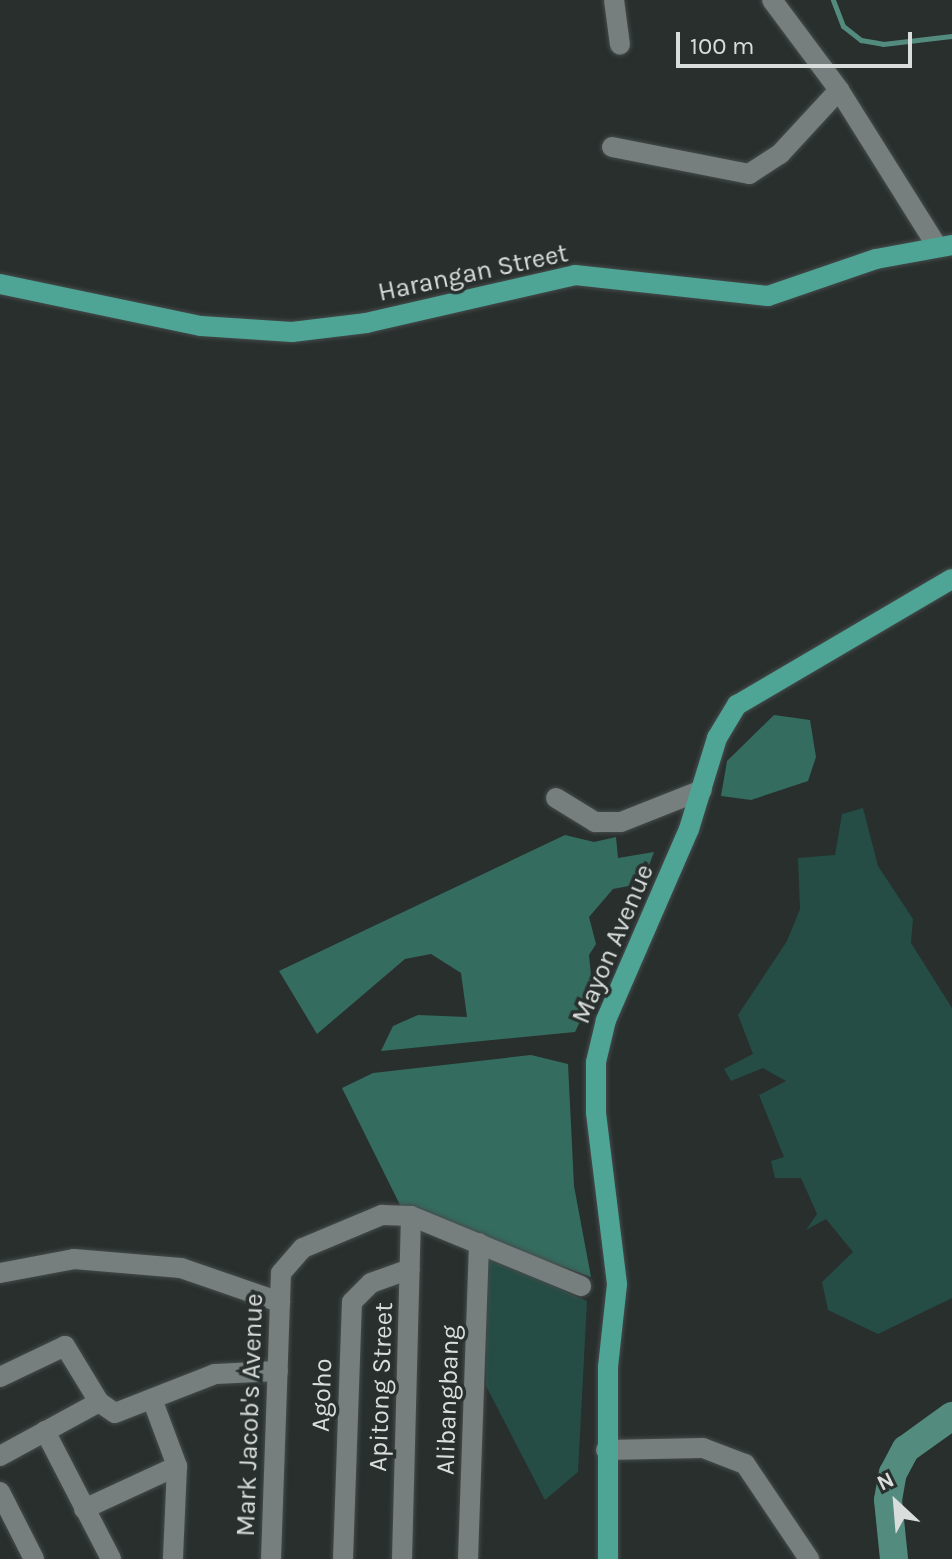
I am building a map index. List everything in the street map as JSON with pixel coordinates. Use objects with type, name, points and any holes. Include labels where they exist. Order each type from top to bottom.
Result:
[{"type":"main road","name":"Harangan Street","points":[[0,284],[201,326],[292,332],[366,323],[575,275],[768,296],[876,259],[945,246]]},
{"type":"main road","name":"Mayon Avenue","points":[[608,1559],[606,1450],[617,1284],[599,1150],[596,1062],[612,1002],[702,790],[717,738],[737,705],[952,579]]},
{"type":"street","points":[[614,0],[620,45]]},
{"type":"street","points":[[772,0],[839,90],[945,246]]},
{"type":"street","points":[[612,147],[749,174],[780,154],[839,90]]},
{"type":"street","points":[[556,798],[595,822],[621,822],[702,790]]},
{"type":"street","name":"Mark Jacob's Avenue","points":[[271,1559],[281,1273],[303,1248],[323,1237],[382,1215],[411,1216]]},
{"type":"street","points":[[411,1216],[581,1286]]},
{"type":"street","name":"Apitong Street","points":[[402,1559],[411,1216]]},
{"type":"street","name":"Alibangbang","points":[[468,1559],[479,1243]]},
{"type":"street","points":[[0,1273],[74,1259],[181,1268],[280,1302]]},
{"type":"street","name":"Agoho","points":[[343,1559],[352,1302],[371,1283],[410,1269]]},
{"type":"street","points":[[0,1377],[65,1346],[99,1402],[115,1413],[215,1374],[278,1371]]},
{"type":"street","points":[[152,1399],[177,1466],[173,1559]]},
{"type":"street","points":[[0,1456],[99,1402]]},
{"type":"street","points":[[45,1431],[111,1559]]},
{"type":"street","points":[[606,1450],[703,1448],[745,1464],[809,1559]]},
{"type":"street","points":[[84,1509],[177,1466]]},
{"type":"street","points":[[0,1492],[34,1559]]},
{"type":"green space","points":[[774,715],[810,720],[816,757],[808,781],[751,800],[721,796],[727,761]]},
{"type":"green space","points":[[863,808],[878,866],[913,919],[911,943],[952,1008],[952,1298],[878,1334],[828,1310],[822,1282],[853,1252],[826,1219],[806,1230],[817,1214],[801,1178],[775,1178],[771,1161],[784,1157],[759,1095],[786,1081],[763,1068],[731,1081],[724,1069],[753,1054],[738,1015],[787,941],[800,909],[798,858],[835,855],[842,814]]},
{"type":"green space","points":[[565,835],[594,842],[616,837],[618,858],[654,852],[638,895],[634,885],[613,889],[589,917],[596,944],[589,955],[593,995],[575,1032],[381,1051],[393,1026],[418,1015],[467,1017],[461,973],[431,954],[405,959],[317,1034],[279,971]]},
{"type":"green space","points":[[531,1055],[568,1064],[574,1186],[591,1277],[402,1209],[342,1088],[373,1073]]},
{"type":"green space","points":[[487,1256],[587,1301],[578,1472],[545,1500],[486,1386]]},
{"type":"waterway","points":[[833,0],[843,26],[861,40],[883,44],[952,36]]},
{"type":"waterway","points":[[894,1559],[888,1500],[893,1473],[906,1449],[952,1416]]}]
